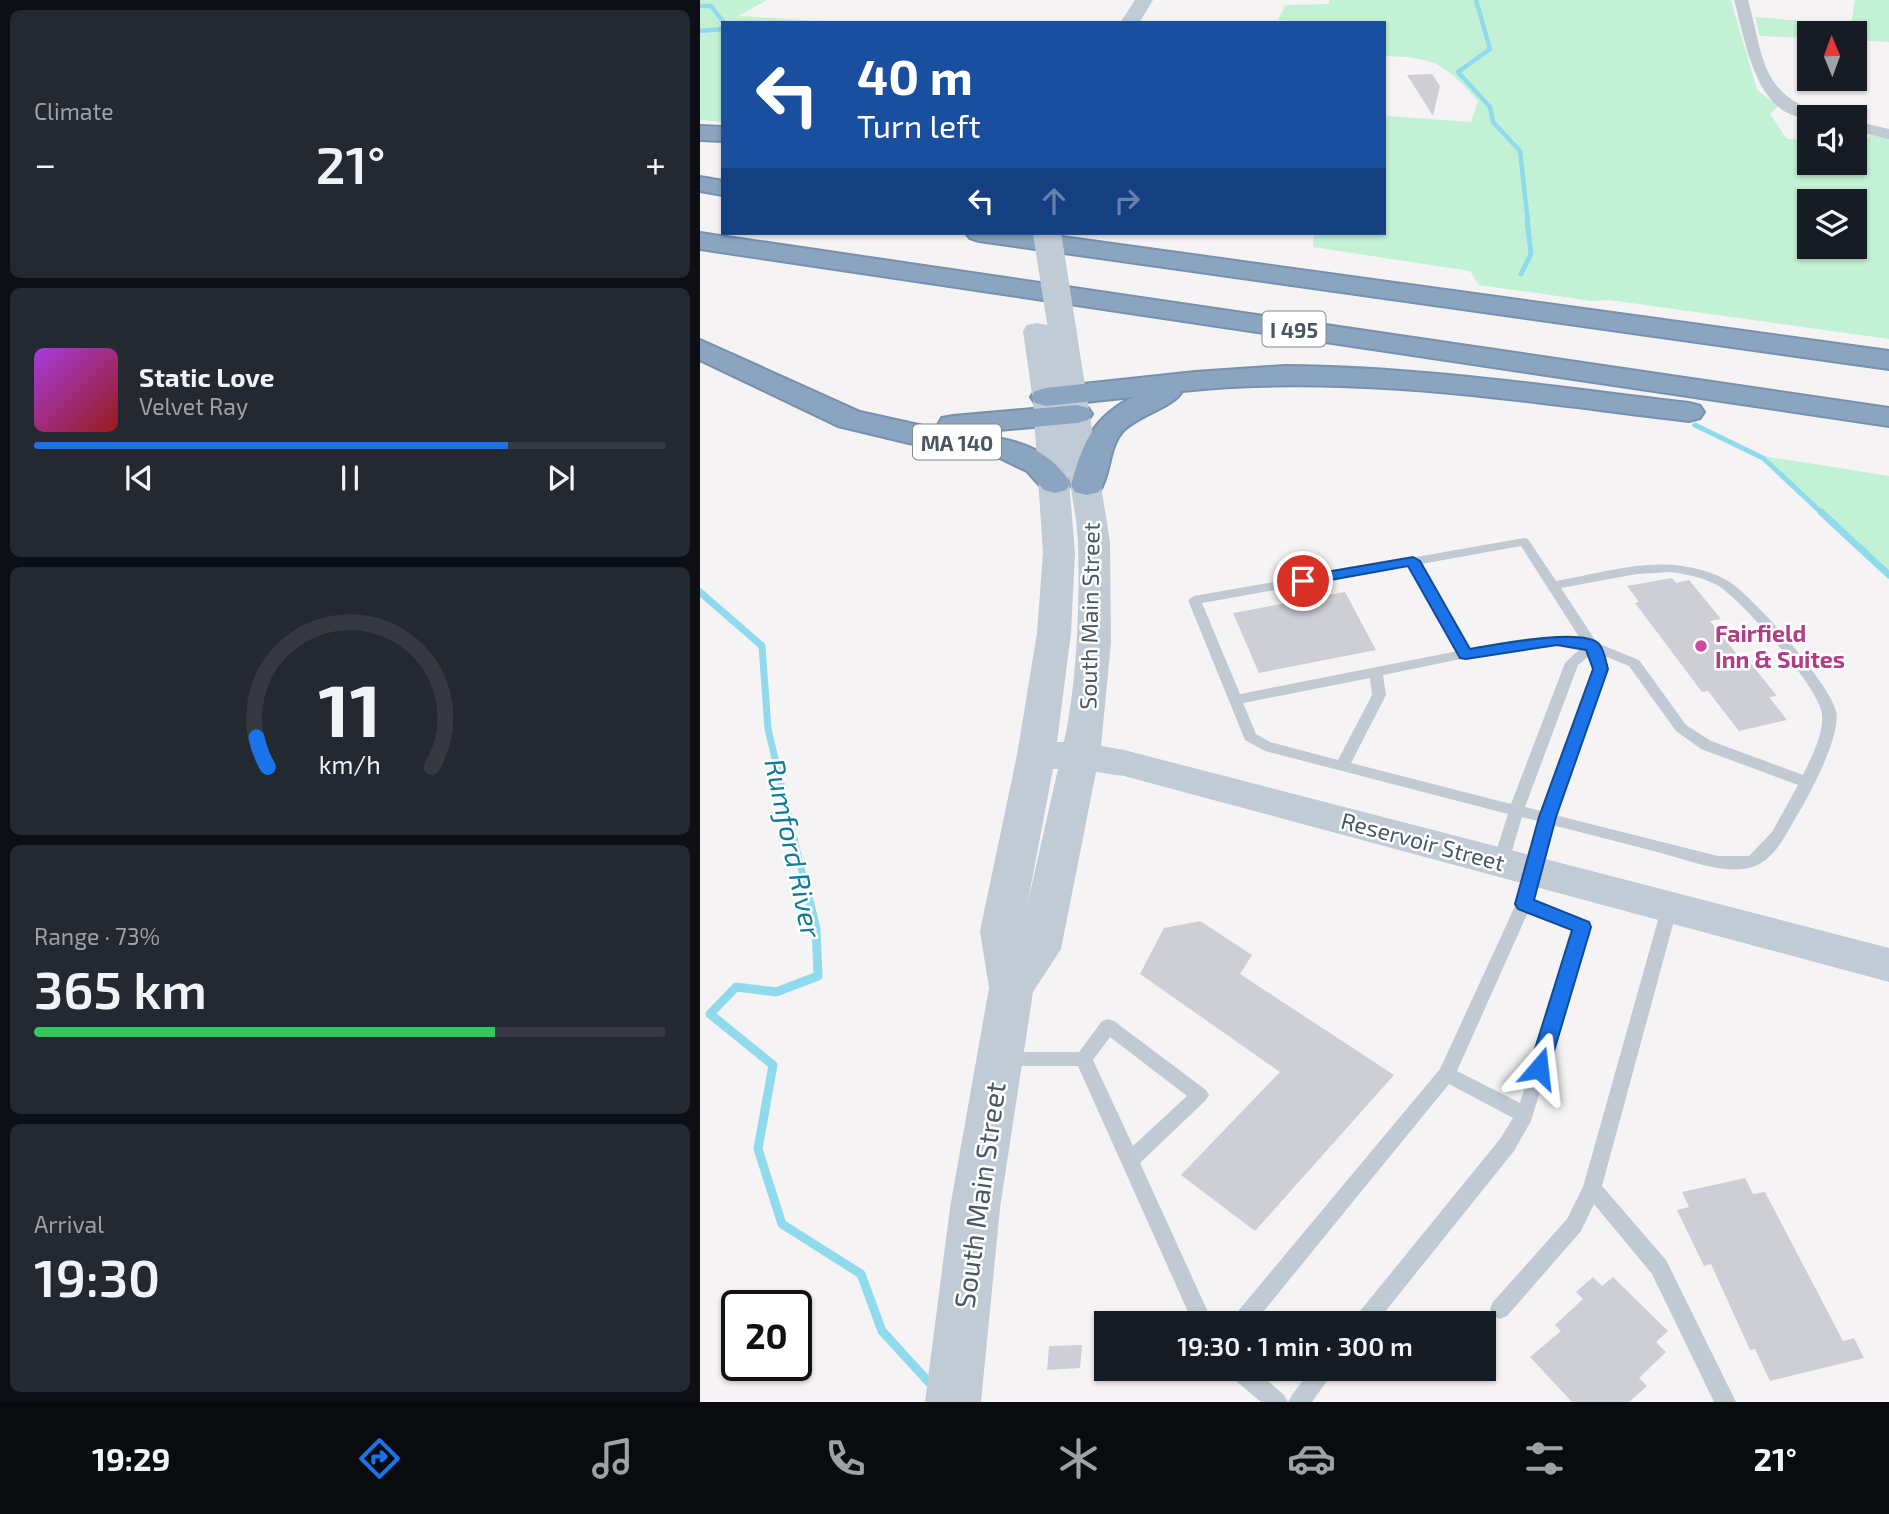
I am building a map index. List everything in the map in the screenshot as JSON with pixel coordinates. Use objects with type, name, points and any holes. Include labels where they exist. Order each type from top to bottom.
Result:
[{"type":"highway","points":[[700,133],[721,134]]},
{"type":"highway","points":[[700,184],[721,188]]},
{"type":"highway","points":[[700,192],[721,195]]},
{"type":"highway","name":"I 495","points":[[993,235],[1889,360]]},
{"type":"highway","name":"I 495","points":[[700,241],[1889,416]]},
{"type":"highway","points":[[700,256],[919,284],[1031,290]]},
{"type":"highway","name":"MA 140","points":[[700,349],[849,419],[909,434],[1006,449],[1071,484]]},
{"type":"highway","points":[[849,419],[930,425],[1061,406],[1212,379],[1287,375],[1404,380],[1889,435]]},
{"type":"highway","points":[[1071,484],[1106,428],[1121,415],[1170,391],[1212,379]]},
{"type":"main road","points":[[1130,21],[1144,0]]},
{"type":"main road","name":"South Main Street","points":[[1011,988],[1039,949],[1081,756],[1093,642],[1094,541],[1071,484],[1050,333],[1025,235]]},
{"type":"main road","name":"South Main Street","points":[[1047,235],[1050,333]]},
{"type":"main road","name":"South Main Street","points":[[954,1395],[975,1208],[1011,988],[1001,931],[1035,755],[1054,633],[1059,553],[1071,484]]},
{"type":"main road","name":"Reservoir Street","points":[[1035,755],[1081,756],[1124,763],[1519,878],[1670,906],[1889,965]]},
{"type":"street","points":[[1741,0],[1763,76],[1770,91],[1783,104],[1797,109]]},
{"type":"street","points":[[1867,129],[1889,134]]},
{"type":"lane","points":[[1251,1311],[1447,1074],[1519,878],[1547,817],[1601,669],[1592,646],[1552,586],[1524,542],[1194,600],[1250,737],[1265,746],[1547,817],[1718,862],[1737,863],[1755,859],[1772,845],[1824,749],[1830,725],[1829,711],[1814,687],[1756,611],[1726,584],[1706,575],[1681,569],[1652,570],[1552,586]]},
{"type":"lane","points":[[1413,561],[1466,654]]},
{"type":"lane","points":[[1235,700],[1466,654],[1557,640],[1592,646],[1634,663],[1681,728],[1706,745],[1806,782]]},
{"type":"lane","points":[[1373,1311],[1507,1145],[1525,1115],[1582,927],[1519,878],[1516,811],[1572,663],[1592,646]]},
{"type":"lane","points":[[1342,766],[1379,695],[1376,672]]},
{"type":"lane","points":[[1500,1309],[1574,1225],[1592,1188],[1670,906]]},
{"type":"lane","points":[[1084,1059],[1108,1026],[1200,1095],[1130,1161]]},
{"type":"lane","points":[[998,1059],[1084,1059]]},
{"type":"lane","points":[[1084,1059],[1198,1311]]},
{"type":"lane","points":[[1447,1074],[1525,1115]]},
{"type":"lane","points":[[1592,1188],[1658,1267],[1725,1402]]},
{"type":"lane","points":[[1252,1381],[1277,1402]]},
{"type":"lane","points":[[1299,1402],[1316,1381]]},
{"type":"green space","points":[[700,0],[767,0],[738,16],[821,21],[721,21],[721,122],[700,120]]},
{"type":"green space","points":[[1329,0],[1731,0],[1757,90],[1778,106],[1770,114],[1787,139],[1797,139],[1797,175],[1867,175],[1867,139],[1873,133],[1889,136],[1889,339],[1609,300],[1592,301],[1479,285],[1470,271],[1313,247],[1314,235],[1386,235],[1386,118],[1471,122],[1478,101],[1457,78],[1438,65],[1416,58],[1386,56],[1386,21],[1278,20],[1285,5],[1329,4]]},
{"type":"green space","points":[[1855,0],[1889,0],[1889,42],[1867,41],[1867,21],[1852,21]]},
{"type":"green space","points":[[1755,17],[1803,21],[1797,21],[1797,38],[1760,36]]},
{"type":"green space","points":[[1757,455],[1889,476],[1889,575]]},
{"type":"building","points":[[1432,74],[1440,86],[1433,116],[1407,75]]},
{"type":"building","name":"Fairfield Inn & Suites","points":[[1672,578],[1676,583],[1689,580],[1721,619],[1710,621],[1743,662],[1748,660],[1777,696],[1769,697],[1787,720],[1739,731],[1708,691],[1702,692],[1635,603],[1639,602],[1627,586]]},
{"type":"building","points":[[1345,592],[1376,650],[1259,673],[1233,613]]},
{"type":"building","points":[[1200,921],[1252,955],[1240,974],[1394,1075],[1255,1231],[1181,1175],[1280,1072],[1140,974],[1164,928]]},
{"type":"building","points":[[1745,1178],[1753,1194],[1765,1192],[1843,1341],[1854,1338],[1864,1358],[1770,1381],[1755,1349],[1750,1350],[1711,1264],[1704,1266],[1677,1210],[1689,1207],[1682,1192]]},
{"type":"building","points":[[1593,1277],[1602,1286],[1613,1277],[1668,1331],[1656,1342],[1666,1352],[1639,1378],[1647,1386],[1629,1402],[1572,1402],[1530,1357],[1561,1331],[1555,1325],[1583,1299],[1576,1292]]},
{"type":"building","points":[[1082,1345],[1080,1368],[1047,1370],[1049,1346]]},
{"type":"waterway","points":[[1476,0],[1490,49],[1458,72],[1490,107],[1493,122],[1520,151],[1528,222]]},
{"type":"waterway","name":"Rumford River","points":[[700,6],[711,6],[722,21]]},
{"type":"waterway","name":"Rumford River","points":[[700,31],[721,29]]},
{"type":"waterway","points":[[1521,274],[1531,254],[1527,220]]},
{"type":"waterway","points":[[1695,425],[1763,458],[1823,514]]},
{"type":"waterway","points":[[1821,512],[1889,575]]},
{"type":"waterway","name":"Rumford River","points":[[700,592],[762,646],[768,729],[808,897]]},
{"type":"waterway","name":"Rumford River","points":[[808,896],[816,929],[818,976],[776,992],[736,987],[710,1014],[773,1065],[758,1149],[782,1224],[861,1274],[882,1331],[947,1402]]},
{"type":"place","name":"Fairfield Inn & Suites","points":[[1701,646]]},
{"type":"route","points":[[1303,581],[1413,561],[1466,654],[1510,645],[1557,640],[1592,646],[1601,669],[1547,817],[1524,904],[1582,927],[1539,1068]]}]
